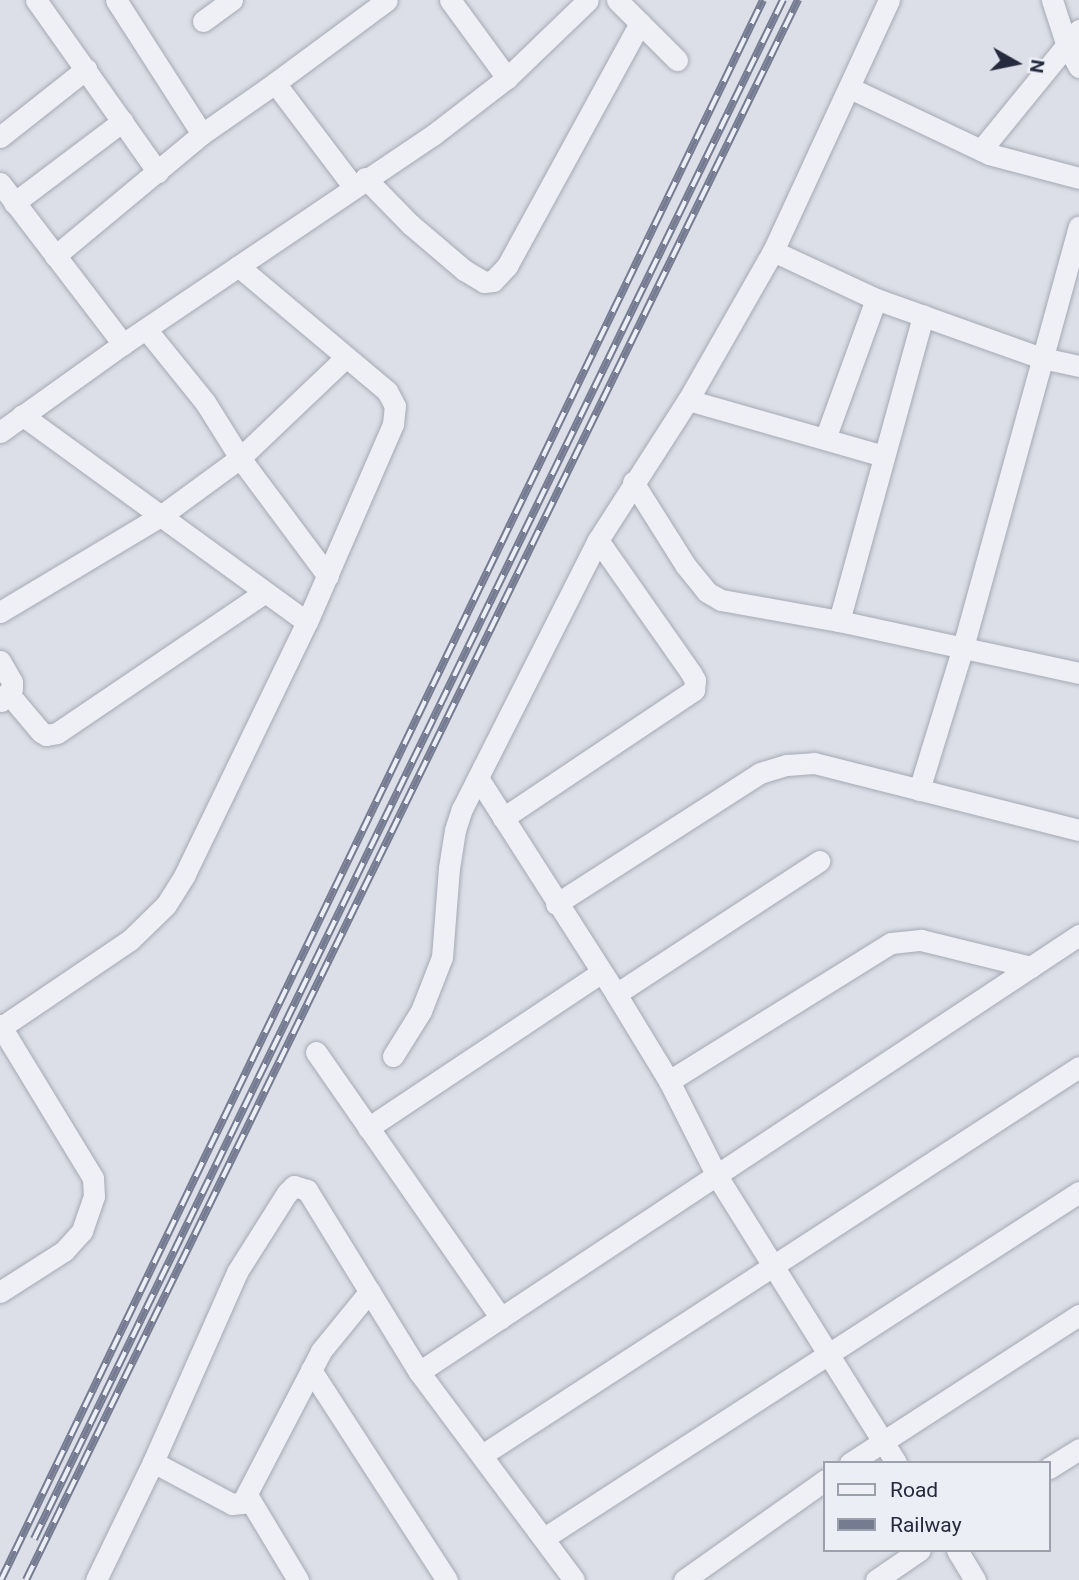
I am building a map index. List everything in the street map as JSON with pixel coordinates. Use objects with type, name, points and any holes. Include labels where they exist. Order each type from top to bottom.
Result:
[{"type":"street","points":[[36,0],[158,172]]},
{"type":"street","points":[[116,0],[202,134]]},
{"type":"street","points":[[203,21],[232,0]]},
{"type":"street","points":[[55,256],[202,134],[387,0]]},
{"type":"street","points":[[450,0],[507,78]]},
{"type":"street","points":[[0,432],[359,182],[433,135],[507,78],[588,0]]},
{"type":"street","points":[[617,0],[677,60]]},
{"type":"street","points":[[393,1056],[421,1011],[442,957],[455,830],[478,778],[598,540],[688,400],[773,251],[889,0]]},
{"type":"street","points":[[1052,0],[1073,36],[1079,67]]},
{"type":"street","points":[[275,83],[359,182],[464,270],[484,282],[493,281],[507,266],[640,23]]},
{"type":"street","points":[[981,150],[1073,36]]},
{"type":"street","points":[[0,137],[86,69]]},
{"type":"street","points":[[850,88],[981,150],[1079,178]]},
{"type":"street","points":[[14,203],[123,121]]},
{"type":"street","points":[[0,183],[123,344]]},
{"type":"street","points":[[919,790],[963,647],[1079,227]]},
{"type":"street","points":[[773,251],[876,299],[1042,358],[1079,366]]},
{"type":"street","points":[[0,1292],[64,1251],[82,1231],[94,1196],[93,1178],[0,1026],[130,940],[166,905],[185,874],[307,622],[393,424],[395,406],[387,391],[238,266]]},
{"type":"street","points":[[825,439],[876,299]]},
{"type":"street","points":[[839,621],[923,315]]},
{"type":"street","points":[[146,330],[205,402],[240,458],[328,576]]},
{"type":"street","points":[[0,612],[162,515],[240,458],[345,358]]},
{"type":"street","points":[[688,400],[883,456]]},
{"type":"street","points":[[22,415],[307,622]]},
{"type":"street","points":[[633,482],[686,565],[707,592],[722,600],[839,621],[1079,673]]},
{"type":"street","points":[[503,818],[694,690],[695,680],[691,673],[598,540]]},
{"type":"street","points":[[0,661],[12,682],[4,698],[46,736],[57,733],[265,592]]},
{"type":"street","points":[[556,904],[772,768],[814,763],[1079,830]]},
{"type":"street","points":[[478,778],[600,973],[616,994],[669,1082],[717,1176],[895,1461]]},
{"type":"street","points":[[616,994],[819,861]]},
{"type":"street","points":[[419,1371],[1079,934]]},
{"type":"street","points":[[669,1082],[891,943],[921,940],[1031,967]]},
{"type":"street","points":[[368,1128],[600,973]]},
{"type":"street","points":[[316,1052],[501,1318]]},
{"type":"street","points":[[482,1455],[1079,1067]]},
{"type":"street","points":[[96,1580],[153,1462],[237,1272],[294,1186],[307,1190],[419,1371],[574,1580]]},
{"type":"street","points":[[544,1538],[1079,1192]]},
{"type":"street","points":[[153,1462],[236,1505],[247,1496],[321,1351],[370,1291]]},
{"type":"street","points":[[853,1461],[1079,1315]]},
{"type":"street","points":[[311,1370],[447,1580]]},
{"type":"street","points":[[1051,1467],[1079,1449]]},
{"type":"street","points":[[684,1580],[824,1481]]},
{"type":"street","points":[[247,1496],[298,1580]]},
{"type":"street","points":[[876,1580],[917,1552]]},
{"type":"street","points":[[958,1552],[975,1580]]},
{"type":"railway","points":[[1,1580],[763,0]]},
{"type":"railway","points":[[34,1539],[783,0]]},
{"type":"railway","points":[[26,1580],[798,0]]}]
